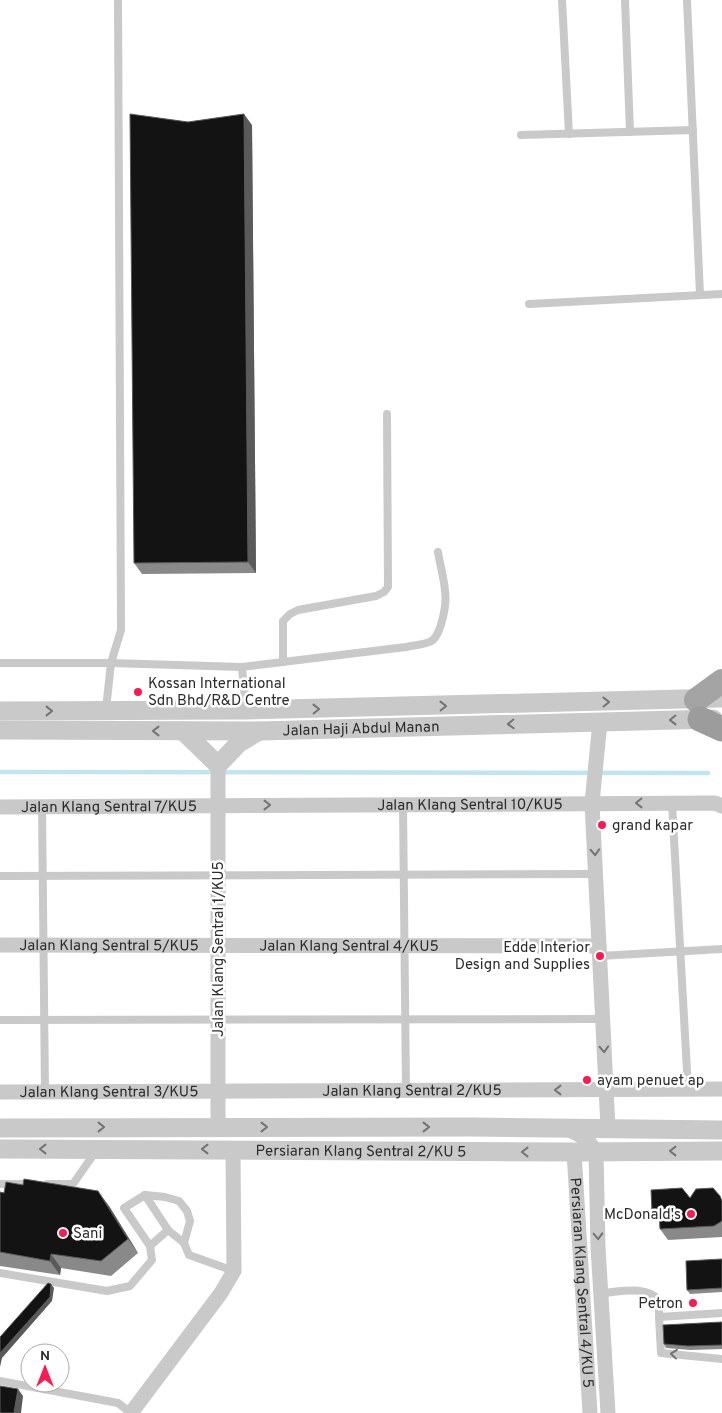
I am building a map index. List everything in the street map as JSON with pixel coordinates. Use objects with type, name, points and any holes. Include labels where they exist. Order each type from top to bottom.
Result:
[{"type":"main road","points":[[710,716],[722,681]]},
{"type":"street","name":"Jalan Haji Abdul Manan","points":[[710,716],[722,698]]},
{"type":"street","name":"Jalan Haji Abdul Manan","points":[[0,711],[246,710],[710,716]]},
{"type":"street","name":"Jalan Haji Abdul Manan","points":[[0,730],[260,731],[600,722],[710,716]]},
{"type":"street","points":[[600,722],[592,803],[608,1128]]},
{"type":"street","points":[[183,731],[218,765],[239,743],[260,731]]},
{"type":"street","name":"Jalan Klang Sentral 1/KU5","points":[[218,765],[218,1127]]},
{"type":"street","name":"Jalan Klang Sentral 10/KU5","points":[[218,806],[592,803],[715,803],[722,806]]},
{"type":"street","name":"Jalan Klang Sentral 7/KU5","points":[[0,807],[218,806]]},
{"type":"street","name":"Jalan Klang Sentral 5/KU5","points":[[0,945],[217,945]]},
{"type":"street","name":"Jalan Klang Sentral 4/KU5","points":[[217,945],[405,946],[600,951]]},
{"type":"street","points":[[606,1090],[722,1089]]},
{"type":"street","name":"Jalan Klang Sentral 2/KU5","points":[[218,1092],[606,1090]]},
{"type":"street","name":"Jalan Klang Sentral 3/KU5","points":[[0,1092],[218,1092]]},
{"type":"street","points":[[471,1152],[472,1127]]},
{"type":"street","name":"Persiaran Klang Sentral 2/KU 5","points":[[0,1128],[472,1127],[722,1130]]},
{"type":"street","points":[[564,1128],[592,1144],[596,1152]]},
{"type":"street","name":"Persiaran Klang Sentral 2/KU 5","points":[[0,1149],[471,1152],[722,1151]]},
{"type":"street","points":[[132,1411],[221,1293],[234,1271],[234,1150]]},
{"type":"street","name":"Persiaran Klang Sentral 4/KU 5","points":[[574,1152],[590,1413]]},
{"type":"street","name":"Persiaran Klang Sentral 4/KU 5","points":[[596,1152],[608,1413]]},
{"type":"street","points":[[587,1373],[605,1373]]},
{"type":"lane","points":[[105,711],[111,662],[121,630],[118,0]]},
{"type":"lane","points":[[562,0],[569,134]]},
{"type":"lane","points":[[625,0],[630,132]]},
{"type":"lane","points":[[687,0],[700,295]]},
{"type":"lane","points":[[521,135],[693,130]]},
{"type":"lane","points":[[529,304],[722,294]]},
{"type":"lane","points":[[282,662],[283,620],[290,614],[298,610],[376,596],[384,592],[388,587],[387,414]]},
{"type":"lane","points":[[0,662],[111,662],[242,667],[422,644],[432,640],[437,633],[445,609],[446,591],[438,552]]},
{"type":"lane","points":[[242,667],[246,710]]},
{"type":"lane","points":[[672,803],[688,1089]]},
{"type":"lane","points":[[403,804],[406,1091]]},
{"type":"lane","points":[[42,807],[45,1092]]},
{"type":"lane","points":[[0,876],[596,874]]},
{"type":"lane","points":[[600,951],[680,952],[722,949]]},
{"type":"lane","points":[[0,1020],[603,1019]]},
{"type":"lane","points":[[0,1184],[72,1184],[97,1149]]},
{"type":"lane","points":[[145,1195],[168,1230],[184,1242],[189,1255],[234,1271]]},
{"type":"lane","points":[[0,1273],[107,1291],[130,1286],[152,1260],[150,1246],[124,1208],[145,1195],[165,1197],[179,1201],[187,1211],[190,1221],[184,1242]]},
{"type":"lane","points":[[150,1246],[168,1230]]},
{"type":"lane","points":[[601,1293],[639,1291],[655,1295],[659,1300],[661,1353],[722,1359]]},
{"type":"lane","points":[[659,1317],[722,1312]]},
{"type":"lane","points":[[0,1381],[118,1403],[132,1411]]},
{"type":"building","points":[[130,114],[188,122],[244,114],[248,562],[134,563]]},
{"type":"building","name":"Sani","points":[[24,1179],[98,1191],[128,1239],[101,1261],[51,1254],[50,1261],[0,1252],[0,1192],[4,1193],[6,1182],[23,1185]]},
{"type":"building","name":"McDonald's","points":[[682,1188],[690,1198],[696,1189],[713,1188],[722,1201],[722,1221],[714,1226],[660,1229],[659,1212],[652,1212],[651,1190]]},
{"type":"building","points":[[722,1259],[722,1288],[687,1290],[686,1261]]},
{"type":"building","points":[[48,1283],[51,1284],[50,1297],[0,1353],[0,1337]]},
{"type":"building","points":[[722,1322],[722,1345],[688,1346],[664,1344],[663,1325]]},
{"type":"building","points":[[0,1386],[18,1389],[14,1413],[0,1413]]},
{"type":"waterway","points":[[0,772],[708,773]]},
{"type":"place","name":"Kossan International Sdn Bhd/R&D Centre","points":[[138,692]]},
{"type":"place","name":"grand kapar","points":[[602,825]]},
{"type":"place","name":"Edde Interior Design and Supplies","points":[[600,956]]},
{"type":"place","name":"ayam penuet ap","points":[[587,1080]]},
{"type":"place","name":"McDonald's","points":[[691,1214]]},
{"type":"place","name":"Sani","points":[[63,1233]]},
{"type":"place","name":"Petron","points":[[693,1303]]}]
